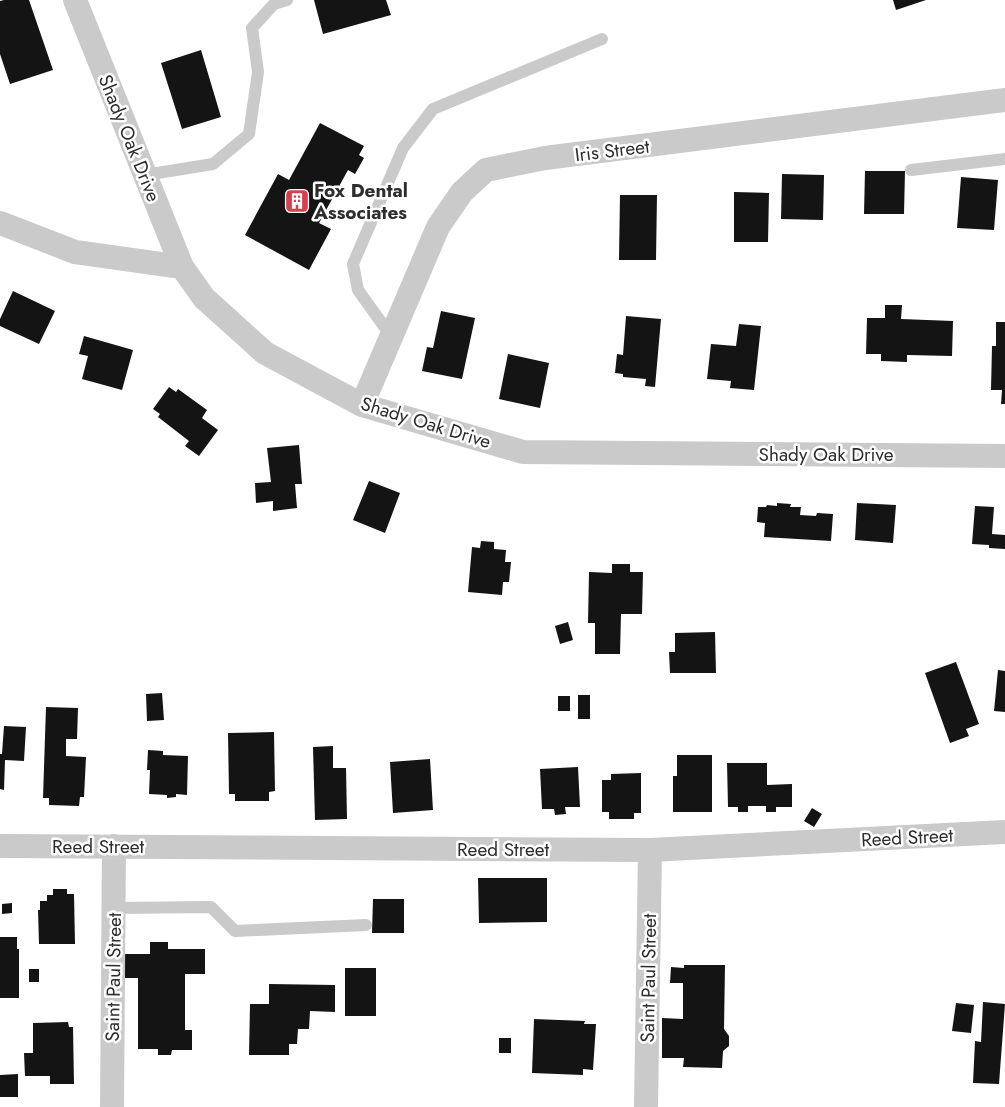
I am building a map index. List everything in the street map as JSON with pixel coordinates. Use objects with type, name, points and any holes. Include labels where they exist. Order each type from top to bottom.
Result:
[{"type":"street","name":"Shady Oak Drive","points":[[75,0],[182,267],[204,298],[265,354],[362,405],[523,452],[1005,456]]},
{"type":"street","name":"Iris Street","points":[[362,405],[438,228],[462,192],[486,170],[545,158],[1005,100]]},
{"type":"street","points":[[0,223],[76,252],[182,267]]},
{"type":"street","name":"Reed Street","points":[[0,846],[650,850],[1005,832]]},
{"type":"street","name":"Saint Paul Street","points":[[112,1107],[114,846]]},
{"type":"street","name":"Saint Paul Street","points":[[646,1107],[650,850]]},
{"type":"lane","points":[[145,175],[213,164],[249,134],[258,72],[252,28],[274,4],[287,0]]},
{"type":"lane","points":[[391,336],[358,290],[353,264],[403,148],[433,109],[602,39]]},
{"type":"lane","points":[[911,170],[1005,159]]},
{"type":"lane","points":[[114,908],[212,907],[234,931],[366,925]]},
{"type":"building","points":[[29,0],[53,70],[10,84],[0,54],[0,1]]},
{"type":"building","points":[[314,0],[386,0],[391,15],[323,34]]},
{"type":"building","points":[[893,0],[926,0],[896,10]]},
{"type":"building","points":[[201,50],[221,117],[182,129],[161,63]]},
{"type":"building","name":"Fox Dental Associates","points":[[320,123],[364,146],[359,155],[364,158],[355,174],[348,170],[319,223],[331,229],[309,270],[245,235],[278,174],[289,180]]},
{"type":"building","points":[[865,171],[905,171],[904,214],[864,214]]},
{"type":"building","points":[[782,174],[824,175],[823,220],[781,219]]},
{"type":"building","points":[[961,177],[998,180],[994,230],[957,228]]},
{"type":"building","points":[[734,192],[769,193],[768,242],[734,242]]},
{"type":"building","points":[[620,195],[657,195],[656,260],[619,260]]},
{"type":"building","points":[[13,291],[55,311],[39,344],[0,326],[0,319]]},
{"type":"building","points":[[885,305],[902,305],[901,319],[953,321],[952,356],[907,355],[907,362],[881,361],[881,354],[866,354],[867,318],[885,318]]},
{"type":"building","points":[[441,311],[475,318],[462,379],[422,371],[427,347],[433,348]]},
{"type":"building","points":[[626,316],[661,319],[655,387],[645,386],[646,379],[623,377],[623,374],[615,373],[617,354],[623,355]]},
{"type":"building","points":[[996,322],[1005,322],[1005,404],[1001,404],[1002,390],[991,390],[992,346],[996,346]]},
{"type":"building","points":[[739,324],[761,326],[754,390],[730,388],[731,381],[707,379],[711,344],[736,346]]},
{"type":"building","points":[[84,336],[133,350],[122,390],[82,379],[88,356],[79,354]]},
{"type":"building","points":[[508,354],[549,363],[540,408],[499,399]]},
{"type":"building","points":[[169,387],[176,392],[178,389],[207,410],[202,418],[218,430],[199,456],[185,446],[189,441],[158,417],[160,414],[153,409]]},
{"type":"building","points":[[299,445],[302,484],[295,484],[297,508],[273,511],[273,501],[256,503],[255,483],[271,482],[267,448]]},
{"type":"building","points":[[369,481],[400,493],[385,533],[353,520]]},
{"type":"building","points":[[777,503],[791,504],[790,507],[801,507],[800,515],[833,514],[831,541],[764,537],[765,523],[757,522],[758,507],[766,507],[767,505],[777,506]]},
{"type":"building","points":[[857,503],[896,505],[893,543],[855,540]]},
{"type":"building","points":[[975,506],[994,507],[992,534],[1005,535],[1005,549],[989,548],[989,545],[972,544]]},
{"type":"building","points":[[481,541],[494,542],[494,549],[506,550],[505,562],[511,562],[509,582],[503,582],[502,595],[468,592],[472,547],[480,548]]},
{"type":"building","points":[[612,564],[630,564],[630,572],[643,572],[642,614],[621,614],[620,654],[595,654],[595,623],[588,623],[589,572],[612,573]]},
{"type":"building","points":[[568,622],[573,640],[560,644],[555,626]]},
{"type":"building","points":[[715,632],[716,673],[670,673],[669,652],[675,652],[675,633]]},
{"type":"building","points":[[956,662],[979,724],[966,729],[969,736],[950,743],[925,673]]},
{"type":"building","points":[[998,670],[1005,671],[1005,712],[994,711]]},
{"type":"building","points":[[162,693],[164,720],[147,721],[146,694]]},
{"type":"building","points":[[578,695],[590,695],[590,719],[578,719]]},
{"type":"building","points":[[558,696],[570,696],[570,711],[558,711]]},
{"type":"building","points":[[46,707],[78,708],[77,739],[66,739],[66,756],[86,757],[84,797],[80,797],[79,806],[49,805],[49,798],[43,798]]},
{"type":"building","points":[[4,726],[26,727],[24,761],[5,760],[4,790],[0,789],[0,754],[2,754]]},
{"type":"building","points":[[274,732],[275,791],[269,792],[269,801],[235,801],[235,794],[229,794],[228,733]]},
{"type":"building","points":[[333,746],[333,768],[346,768],[347,819],[315,820],[313,747]]},
{"type":"building","points":[[148,750],[163,751],[163,755],[188,756],[187,795],[176,794],[176,797],[167,798],[167,795],[149,794],[150,770],[147,770]]},
{"type":"building","points":[[677,755],[712,755],[712,812],[673,812],[673,776],[677,776]]},
{"type":"building","points":[[430,759],[433,810],[393,813],[390,762]]},
{"type":"building","points":[[727,763],[767,763],[767,785],[792,784],[792,807],[776,807],[776,812],[766,812],[766,806],[748,806],[748,812],[738,812],[738,807],[728,807]]},
{"type":"building","points":[[578,767],[580,807],[565,807],[566,814],[555,815],[554,809],[542,809],[540,769]]},
{"type":"building","points":[[641,773],[641,813],[634,813],[634,819],[609,819],[609,812],[602,812],[602,780],[611,780],[611,774]]},
{"type":"building","points":[[812,808],[822,814],[814,827],[804,821]]},
{"type":"building","points":[[478,878],[547,878],[547,922],[479,923]]},
{"type":"building","points":[[53,889],[67,889],[67,894],[74,894],[75,944],[39,944],[38,910],[40,910],[40,901],[47,901],[47,895],[53,895]]},
{"type":"building","points":[[373,899],[404,899],[404,933],[372,933]]},
{"type":"building","points":[[12,903],[12,913],[2,914],[2,904]]},
{"type":"building","points":[[0,937],[17,937],[17,949],[19,949],[19,998],[0,998]]},
{"type":"building","points":[[150,942],[168,942],[168,949],[205,949],[205,974],[185,974],[185,1030],[192,1030],[192,1050],[172,1050],[171,1055],[158,1055],[158,1049],[138,1049],[138,978],[121,978],[121,954],[150,954]]},
{"type":"building","points":[[684,965],[725,965],[724,1029],[729,1036],[729,1046],[723,1051],[722,1068],[683,1067],[684,1058],[662,1058],[662,1018],[683,1019],[683,983],[670,983],[671,967],[684,968]]},
{"type":"building","points":[[345,968],[376,968],[376,1016],[345,1016]]},
{"type":"building","points":[[29,969],[39,969],[39,982],[29,982]]},
{"type":"building","points":[[269,984],[335,985],[335,1012],[310,1011],[309,1029],[298,1029],[297,1044],[289,1044],[289,1055],[249,1055],[250,1004],[269,1004]]},
{"type":"building","points":[[983,1002],[1005,1004],[999,1084],[973,1083],[975,1041],[981,1042]]},
{"type":"building","points":[[956,1003],[974,1005],[971,1033],[952,1031]]},
{"type":"building","points":[[534,1019],[585,1021],[584,1024],[596,1024],[593,1070],[583,1069],[583,1075],[532,1073]]},
{"type":"building","points":[[68,1022],[69,1027],[73,1027],[74,1084],[50,1084],[50,1076],[25,1076],[24,1053],[33,1053],[33,1023]]},
{"type":"building","points":[[499,1038],[511,1038],[511,1053],[499,1053]]},
{"type":"building","points":[[18,1074],[18,1097],[0,1097],[0,1075]]},
{"type":"place","name":"Fox Dental Associates","points":[[297,201]]}]
